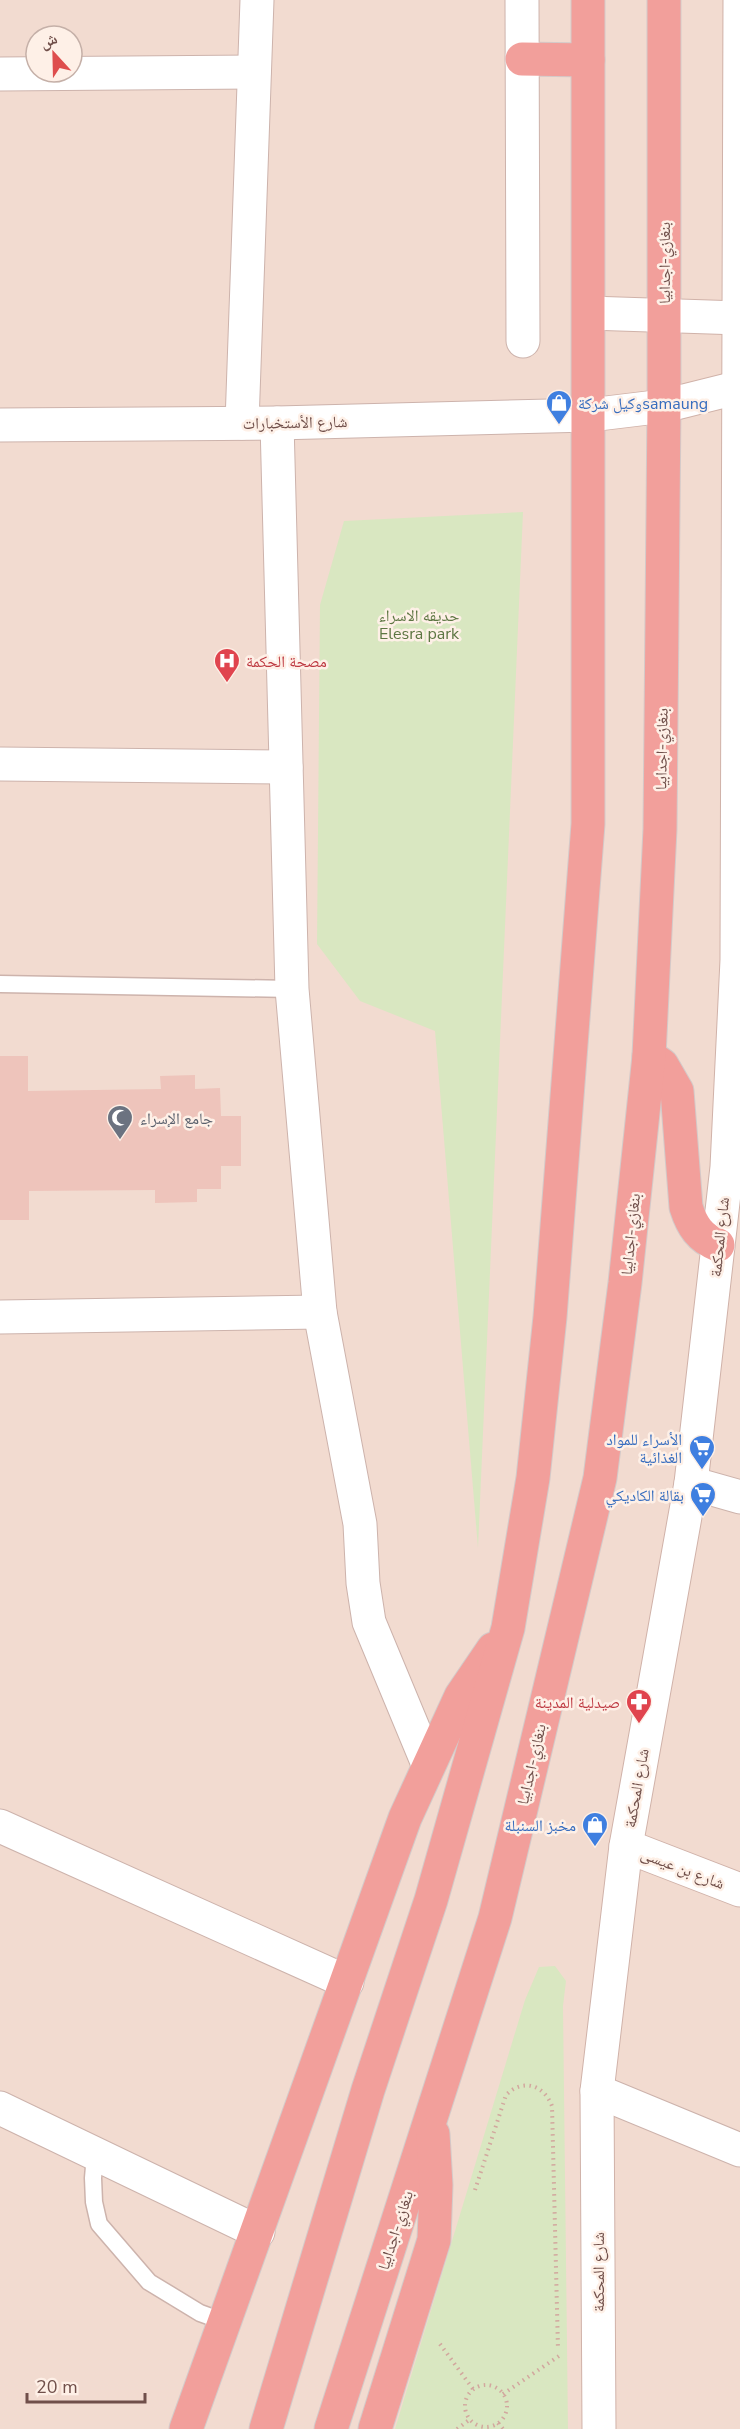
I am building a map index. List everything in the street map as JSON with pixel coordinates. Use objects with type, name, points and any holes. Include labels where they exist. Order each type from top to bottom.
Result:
[{"type":"highway","points":[[266,2429],[368,2090],[431,1900],[508,1628],[533,1478],[550,1317],[588,824],[590,416],[588,0]]},
{"type":"highway","name":"بنغازي-اجدابيا","points":[[331,2429],[495,1918],[600,1478],[650,1056],[660,829],[664,406],[664,0]]},
{"type":"highway","points":[[522,59],[588,60]]},
{"type":"highway","points":[[650,1056],[662,1065],[677,1090],[686,1207],[690,1220],[703,1236],[718,1245]]},
{"type":"highway","points":[[186,2429],[405,1818],[461,1696],[508,1628]]},
{"type":"highway","points":[[375,2429],[434,2240],[436,2185],[432,2117]]},
{"type":"street","points":[[242,423],[257,0]]},
{"type":"street","points":[[522,0],[523,341]]},
{"type":"street","name":"شارع المحكمة","points":[[599,2429],[597,2091],[626,1846],[692,1483],[718,1245],[734,1169],[739,960],[740,0]]},
{"type":"street","points":[[0,74],[254,72]]},
{"type":"street","points":[[589,314],[740,318]]},
{"type":"street","name":"شارع الأستخبارات","points":[[0,425],[277,423],[590,416],[664,406],[740,387]]},
{"type":"street","points":[[277,423],[292,989],[320,1312],[360,1524],[363,1583],[369,1622],[428,1764]]},
{"type":"street","points":[[0,764],[286,767]]},
{"type":"street","points":[[0,1317],[320,1312]]},
{"type":"street","points":[[692,1483],[740,1497]]},
{"type":"street","points":[[0,1826],[347,1982]]},
{"type":"street","name":"شارع بن عيسى","points":[[626,1846],[740,1890]]},
{"type":"street","points":[[597,2091],[740,2150]]},
{"type":"street","points":[[0,2108],[258,2232]]},
{"type":"lane","points":[[0,984],[292,989]]},
{"type":"lane","points":[[95,2155],[94,2202],[99,2223],[149,2282],[200,2313],[225,2322]]},
{"type":"path","points":[[474,2194],[506,2095],[512,2089],[521,2086],[530,2085],[540,2089],[548,2096],[552,2106],[559,2366]]},
{"type":"path","points":[[438,2341],[473,2389]]},
{"type":"path","points":[[503,2394],[558,2356]]},
{"type":"path","points":[[483,2385],[494,2387],[503,2394],[507,2404],[505,2415],[498,2423],[488,2427],[477,2426],[469,2420],[464,2409],[466,2398],[473,2389],[483,2385]]},
{"type":"path","points":[[457,2429],[469,2420]]},
{"type":"path","points":[[498,2423],[503,2429]]},
{"type":"shaded area","points":[[0,0],[740,0],[740,2429],[0,2429]]},
{"type":"green space","name":"حديقه الاسراء Elesra park","points":[[523,512],[478,1548],[435,1031],[360,1001],[317,944],[320,605],[344,521]]},
{"type":"green space","points":[[555,1966],[566,1981],[563,2006],[568,2429],[395,2429],[525,2000],[539,1967]]},
{"type":"building","name":"جامع الإسراء","points":[[0,1056],[28,1056],[28,1091],[161,1089],[160,1076],[195,1075],[195,1089],[220,1088],[221,1116],[241,1116],[241,1166],[221,1166],[221,1189],[197,1189],[197,1202],[155,1203],[155,1190],[29,1191],[29,1220],[0,1220]]},
{"type":"place","name":"وكيل شركةsamaung","points":[[559,426]]},
{"type":"place","name":"مصحة الحكمة","points":[[227,684]]},
{"type":"place","name":"جامع الإسراء","points":[[120,1141]]},
{"type":"place","name":"الأسراء للمواد الغذائية","points":[[702,1471]]},
{"type":"place","name":"بقالة الكاديكي","points":[[703,1518]]},
{"type":"place","name":"صيدلية المدينة","points":[[639,1725]]},
{"type":"place","name":"مخبز السنبلة","points":[[595,1848]]}]
